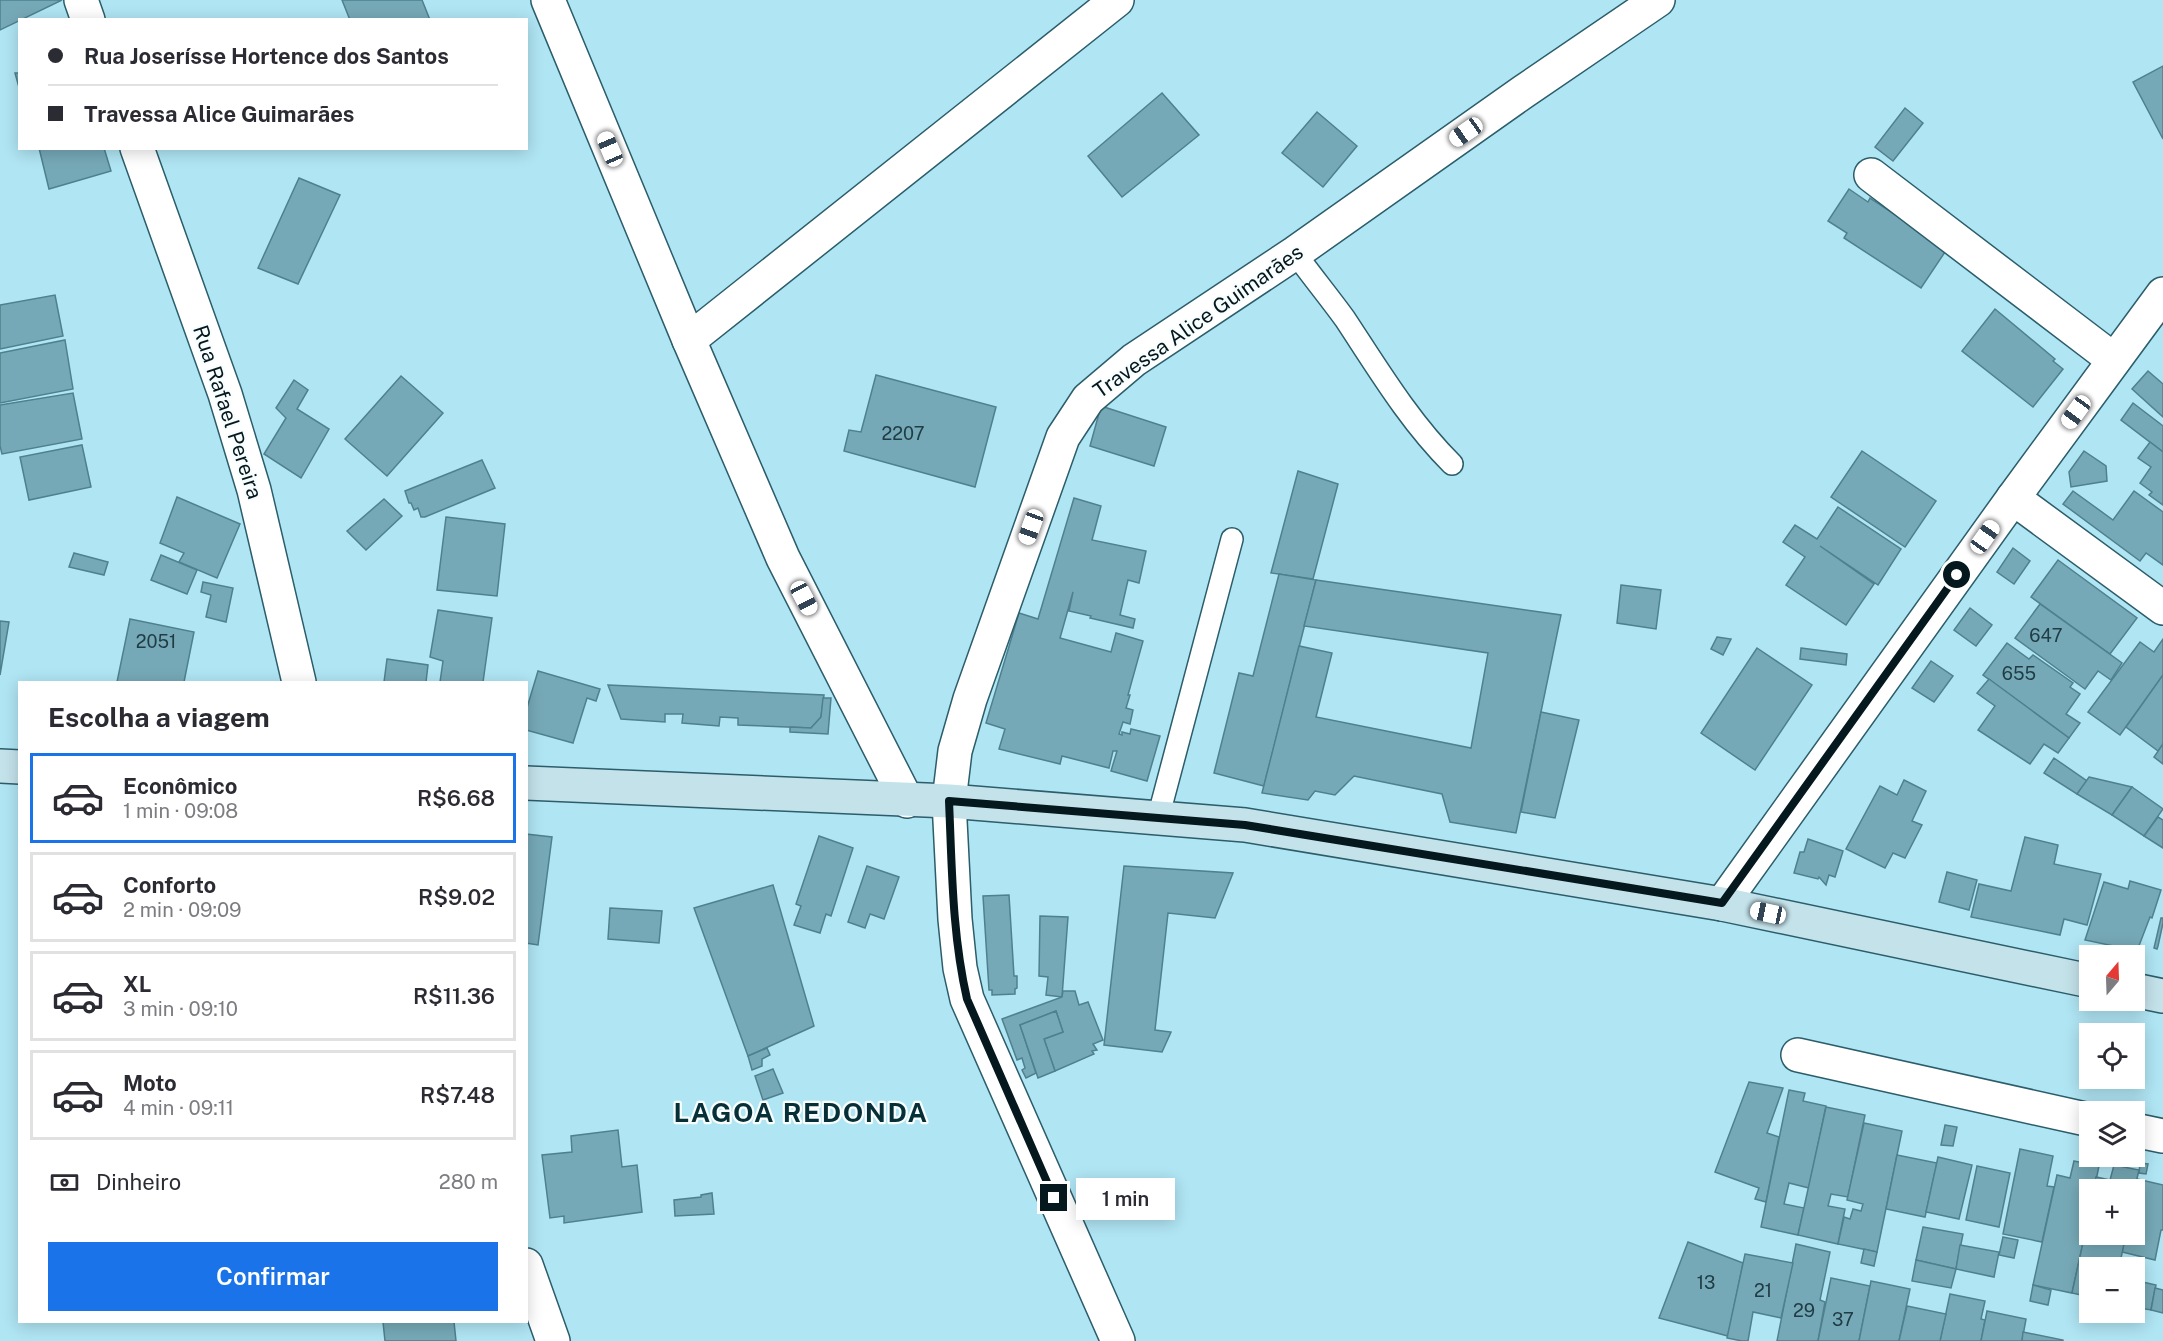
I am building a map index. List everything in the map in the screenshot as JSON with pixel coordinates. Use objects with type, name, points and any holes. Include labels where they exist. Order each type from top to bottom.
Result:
[{"type":"main road","points":[[0,766],[18,768]]},
{"type":"main road","points":[[528,783],[949,801],[1245,825],[1722,903],[2079,979]]},
{"type":"main road","points":[[2145,992],[2163,996]]},
{"type":"street","points":[[81,0],[87,18]]},
{"type":"street","points":[[548,0],[689,340],[783,558],[907,801]]},
{"type":"street","points":[[689,340],[1117,0]]},
{"type":"street","name":"Travessa Alice Guimarães","points":[[1118,1341],[967,999],[960,968],[955,919],[949,801],[955,751],[970,699],[1063,437],[1088,399],[1134,360],[1295,253],[1658,0]]},
{"type":"street","name":"Rua Rafael Pereira","points":[[137,150],[225,394],[251,479],[299,681]]},
{"type":"street","points":[[1871,175],[2114,360]]},
{"type":"street","points":[[1722,903],[2013,498],[2163,294]]},
{"type":"street","points":[[2013,498],[2163,608]]},
{"type":"street","points":[[1798,1055],[2079,1118]]},
{"type":"street","points":[[2145,1132],[2163,1136]]},
{"type":"street","points":[[528,1271],[553,1341]]},
{"type":"lane","points":[[1295,253],[1343,317],[1393,393],[1431,443],[1452,464]]},
{"type":"lane","points":[[1158,818],[1232,539]]},
{"type":"building","points":[[0,0],[62,0],[25,18],[18,18],[18,21],[0,30]]},
{"type":"building","points":[[342,0],[422,0],[429,18],[349,18]]},
{"type":"building","points":[[2163,66],[2163,139],[2133,82]]},
{"type":"building","points":[[1162,93],[1199,135],[1122,197],[1088,156]]},
{"type":"building","points":[[1905,108],[1923,123],[1893,161],[1875,147]]},
{"type":"building","points":[[1317,112],[1357,146],[1323,187],[1282,153]]},
{"type":"building","points":[[39,150],[105,150],[111,171],[49,189]]},
{"type":"building","points":[[299,178],[340,195],[298,284],[258,268]]},
{"type":"building","points":[[1849,189],[1868,202],[1870,198],[1947,249],[1921,288],[1844,238],[1847,233],[1828,221]]},
{"type":"building","points":[[55,295],[63,336],[0,349],[0,305]]},
{"type":"building","points":[[1995,309],[2055,359],[2053,361],[2063,369],[2033,407],[1962,351]]},
{"type":"building","points":[[65,340],[73,389],[0,403],[0,353]]},
{"type":"building","points":[[2148,371],[2163,384],[2163,417],[2132,389]]},
{"type":"building","points":[[876,375],[996,407],[975,487],[844,451],[849,430],[861,432]]},
{"type":"building","points":[[401,376],[443,413],[387,476],[345,439]]},
{"type":"building","points":[[294,380],[308,390],[297,409],[329,429],[301,478],[264,454],[286,418],[276,408]]},
{"type":"building","points":[[73,393],[82,439],[2,454],[0,405]]},
{"type":"building","points":[[2133,403],[2163,426],[2163,452],[2121,420]]},
{"type":"building","points":[[1101,406],[1166,427],[1154,466],[1090,446]]},
{"type":"building","points":[[2150,442],[2163,452],[2163,505],[2149,495],[2152,492],[2140,483],[2151,467],[2138,458]]},
{"type":"building","points":[[82,445],[91,487],[29,500],[20,457]]},
{"type":"building","points":[[1862,451],[1936,501],[1905,547],[1831,497]]},
{"type":"building","points":[[2084,451],[2106,466],[2107,481],[2071,487],[2069,472]]},
{"type":"building","points":[[482,460],[495,488],[425,517],[421,517],[418,508],[414,510],[409,503],[405,491]]},
{"type":"building","points":[[1298,471],[1338,484],[1313,579],[1271,573]]},
{"type":"building","points":[[2073,491],[2113,520],[2134,491],[2163,512],[2163,565],[2146,553],[2140,561],[2063,504]]},
{"type":"building","points":[[177,497],[240,524],[217,578],[179,562],[184,553],[160,543]]},
{"type":"building","points":[[1074,498],[1101,506],[1092,540],[1146,551],[1139,583],[1128,580],[1120,615],[1135,619],[1133,628],[1069,611],[1073,592],[1060,638],[1111,652],[1116,633],[1143,641],[1128,695],[1130,695],[1126,708],[1133,710],[1130,724],[1123,722],[1119,734],[1122,735],[1122,732],[1130,734],[1131,729],[1160,736],[1147,781],[1111,771],[1117,751],[1113,751],[1109,768],[1062,756],[1060,764],[999,749],[1005,729],[986,723],[1019,613],[1038,619]]},
{"type":"building","points":[[384,499],[402,516],[366,550],[347,531]]},
{"type":"building","points":[[1838,507],[1901,549],[1878,585],[1820,546],[1874,584],[1846,625],[1786,585],[1805,557],[1783,542],[1795,525],[1817,539]]},
{"type":"building","points":[[446,517],[505,524],[497,596],[437,590]]},
{"type":"building","points":[[2013,548],[2030,561],[2014,584],[1997,572]]},
{"type":"building","points":[[74,553],[108,562],[104,575],[69,567]]},
{"type":"building","points":[[161,555],[197,570],[187,594],[151,580]]},
{"type":"building","points":[[2058,560],[2137,618],[2110,654],[2031,597]]},
{"type":"building","points":[[1279,574],[1316,580],[1264,786],[1214,773],[1239,673],[1253,676]]},
{"type":"building","points":[[1316,580],[1561,615],[1516,833],[1450,822],[1442,794],[1354,776],[1335,795],[1315,791],[1308,800],[1262,793],[1299,646],[1332,653],[1316,717],[1471,748],[1488,653],[1304,626]]},
{"type":"building","points":[[203,582],[233,588],[226,622],[206,617],[211,595],[201,592]]},
{"type":"building","points":[[1621,585],[1661,590],[1656,629],[1617,623]]},
{"type":"building","points":[[2040,604],[2122,663],[2111,680],[2098,671],[2085,689],[2015,638]]},
{"type":"building","points":[[1970,608],[1992,625],[1976,646],[1954,630]]},
{"type":"building","points":[[438,610],[492,618],[483,681],[440,681],[443,661],[430,657]]},
{"type":"building","points":[[130,619],[194,632],[184,681],[117,681]]},
{"type":"building","points":[[0,621],[9,622],[0,675]]},
{"type":"building","points":[[1717,637],[1731,639],[1723,655],[1711,649]]},
{"type":"building","points":[[2163,639],[2163,675],[2120,735],[2088,712],[2140,642],[2154,652]]},
{"type":"building","points":[[2007,643],[2029,659],[2033,655],[2073,683],[2070,687],[2080,694],[2066,714],[2080,723],[2069,738],[1983,675]]},
{"type":"building","points":[[1757,648],[1812,685],[1755,770],[1701,733]]},
{"type":"building","points":[[1801,648],[1847,654],[1846,665],[1800,659]]},
{"type":"building","points":[[387,659],[428,665],[426,681],[384,681]]},
{"type":"building","points":[[1931,661],[1953,676],[1934,702],[1912,688]]},
{"type":"building","points":[[538,671],[600,689],[596,701],[587,698],[573,743],[528,731],[528,704]]},
{"type":"building","points":[[2163,675],[2163,744],[2158,751],[2126,727]]},
{"type":"building","points":[[1989,679],[2069,738],[2058,753],[2044,744],[2030,764],[1978,730],[1995,706],[1977,693]]},
{"type":"building","points":[[608,685],[824,695],[821,717],[811,728],[738,725],[738,718],[720,717],[719,726],[682,723],[683,714],[665,714],[665,722],[621,719]]},
{"type":"building","points":[[823,698],[831,698],[828,734],[790,732],[790,727],[811,728],[821,717]]},
{"type":"building","points":[[1541,712],[1579,720],[1555,818],[1521,812]]},
{"type":"building","points":[[2163,744],[2163,764],[2154,757]]},
{"type":"building","points":[[2054,758],[2087,781],[2077,794],[2044,773]]},
{"type":"building","points":[[2089,777],[2132,787],[2112,815],[2077,794]]},
{"type":"building","points":[[1904,780],[1926,791],[1912,821],[1922,825],[1905,858],[1893,853],[1885,868],[1846,849],[1880,786],[1897,795]]},
{"type":"building","points":[[2132,787],[2163,809],[2144,836],[2112,815]]},
{"type":"building","points":[[2158,817],[2163,820],[2163,848],[2144,836]]},
{"type":"building","points":[[528,834],[552,837],[538,945],[528,943]]},
{"type":"building","points":[[819,836],[853,848],[831,916],[826,914],[820,933],[794,925],[801,906],[796,904]]},
{"type":"building","points":[[2025,837],[2058,845],[2054,864],[2101,874],[2087,925],[2064,919],[2060,935],[1971,917],[1979,884],[2011,891]]},
{"type":"building","points":[[1808,839],[1843,851],[1835,877],[1829,875],[1826,885],[1819,877],[1818,879],[1794,873],[1800,852],[1804,852]]},
{"type":"building","points":[[867,866],[899,877],[884,919],[870,914],[865,928],[848,922]]},
{"type":"building","points":[[1124,866],[1233,873],[1215,918],[1168,913],[1155,1030],[1171,1032],[1162,1052],[1104,1045]]},
{"type":"building","points":[[1947,872],[1977,880],[1969,910],[1939,902]]},
{"type":"building","points":[[2130,881],[2161,890],[2152,918],[2150,917],[2139,945],[2109,945],[2085,940],[2104,882],[2128,889]]},
{"type":"building","points":[[773,885],[814,1026],[748,1056],[694,908]]},
{"type":"building","points":[[1009,895],[1014,976],[1017,976],[1017,988],[1015,994],[992,995],[992,990],[989,990],[983,896]]},
{"type":"building","points":[[610,908],[662,911],[659,943],[608,939]]},
{"type":"building","points":[[1040,916],[1068,917],[1062,997],[1046,995],[1048,977],[1039,976]]},
{"type":"building","points":[[2161,918],[2163,918],[2163,923],[2157,949],[2154,948]]},
{"type":"building","points":[[1063,991],[1075,991],[1079,1005],[1088,1002],[1103,1040],[1093,1044],[1097,1050],[1092,1051],[1094,1054],[1055,1071],[1044,1039],[1063,1032],[1056,1011],[1020,1025],[1036,1073],[1026,1078],[1022,1070],[1025,1068],[1022,1058],[1017,1060],[1002,1019],[1062,997]]},
{"type":"building","points":[[1056,1011],[1063,1032],[1044,1039],[1055,1071],[1038,1078],[1020,1025]]},
{"type":"building","points":[[767,1048],[770,1055],[762,1059],[762,1066],[752,1070],[748,1056]]},
{"type":"building","points":[[773,1069],[783,1093],[763,1100],[755,1076]]},
{"type":"building","points":[[1749,1082],[1783,1088],[1767,1133],[1779,1137],[1766,1202],[1755,1199],[1759,1188],[1715,1172]]},
{"type":"building","points":[[1789,1090],[1805,1093],[1803,1101],[1826,1106],[1809,1188],[1789,1183],[1784,1204],[1804,1208],[1798,1235],[1761,1227]]},
{"type":"building","points":[[1826,1107],[1865,1115],[1848,1197],[1831,1194],[1828,1206],[1845,1209],[1838,1244],[1798,1235]]},
{"type":"building","points":[[1864,1123],[1902,1131],[1877,1252],[1838,1244],[1844,1217],[1850,1219],[1853,1209],[1861,1211],[1863,1204],[1847,1200]]},
{"type":"building","points":[[1945,1125],[1957,1127],[1953,1146],[1941,1145]]},
{"type":"building","points":[[618,1130],[622,1167],[637,1165],[642,1212],[564,1223],[564,1216],[550,1218],[542,1155],[572,1152],[571,1136]]},
{"type":"building","points":[[2020,1149],[2053,1156],[2047,1186],[2054,1187],[2042,1242],[2003,1234]]},
{"type":"building","points":[[1897,1155],[1937,1163],[1925,1217],[1886,1209]]},
{"type":"building","points":[[1938,1157],[1972,1165],[1959,1219],[1926,1212]]},
{"type":"building","points":[[2074,1161],[2079,1162],[2079,1167],[2099,1167],[2096,1179],[2079,1179],[2079,1245],[2083,1245],[2072,1293],[2033,1285],[2057,1175],[2070,1178]]},
{"type":"building","points":[[2145,1164],[2148,1164],[2146,1174],[2139,1173],[2140,1167],[2145,1167]]},
{"type":"building","points":[[1977,1166],[2010,1173],[1999,1227],[1966,1220]]},
{"type":"building","points":[[2113,1167],[2139,1170],[2137,1179],[2110,1179]]},
{"type":"building","points":[[2145,1181],[2163,1185],[2163,1230],[2161,1230],[2155,1260],[2122,1252],[2124,1245],[2145,1245]]},
{"type":"building","points":[[712,1193],[714,1214],[675,1216],[674,1200],[701,1197],[701,1195]]},
{"type":"building","points":[[1923,1227],[1963,1234],[1956,1269],[1916,1260]]},
{"type":"building","points":[[2003,1237],[2018,1240],[2014,1258],[1999,1255]]},
{"type":"building","points":[[1688,1242],[1743,1263],[1728,1336],[1659,1318]]},
{"type":"building","points":[[1796,1244],[1830,1252],[1820,1300],[1825,1302],[1818,1341],[1777,1341]]},
{"type":"building","points":[[1960,1245],[1999,1252],[1994,1277],[1956,1269]]},
{"type":"building","points":[[2083,1245],[2124,1245],[2121,1257],[2080,1257]]},
{"type":"building","points":[[1864,1249],[1877,1252],[1874,1266],[1861,1263]]},
{"type":"building","points":[[1745,1254],[1793,1263],[1781,1318],[1753,1312],[1748,1341],[1742,1341],[1727,1338]]},
{"type":"building","points":[[1916,1260],[1956,1269],[1951,1288],[1912,1281]]},
{"type":"building","points":[[2079,1261],[2079,1295],[2072,1293]]},
{"type":"building","points":[[1831,1278],[1870,1286],[1859,1341],[1818,1341]]},
{"type":"building","points":[[1871,1281],[1910,1289],[1899,1341],[1859,1341]]},
{"type":"building","points":[[2145,1282],[2156,1285],[2151,1310],[2145,1309]]},
{"type":"building","points":[[2033,1285],[2051,1290],[2048,1305],[2030,1301]]},
{"type":"building","points":[[2155,1288],[2163,1290],[2163,1313],[2151,1310]]},
{"type":"building","points":[[1950,1294],[1985,1301],[1981,1319],[1985,1320],[1981,1341],[1940,1341]]},
{"type":"building","points":[[1907,1306],[1946,1314],[1940,1341],[1899,1341]]},
{"type":"building","points":[[1987,1311],[2026,1319],[2022,1341],[1981,1341]]},
{"type":"building","points":[[383,1323],[454,1323],[456,1341],[385,1341]]},
{"type":"building","points":[[2023,1332],[2063,1340],[2063,1341],[2022,1341]]},
{"type":"district","name":"LAGOA REDONDA","points":[[801,1112]]},
{"type":"route","points":[[1054,1198],[967,999],[960,968],[955,919],[949,801],[1245,825],[1722,903],[1957,575]]}]
